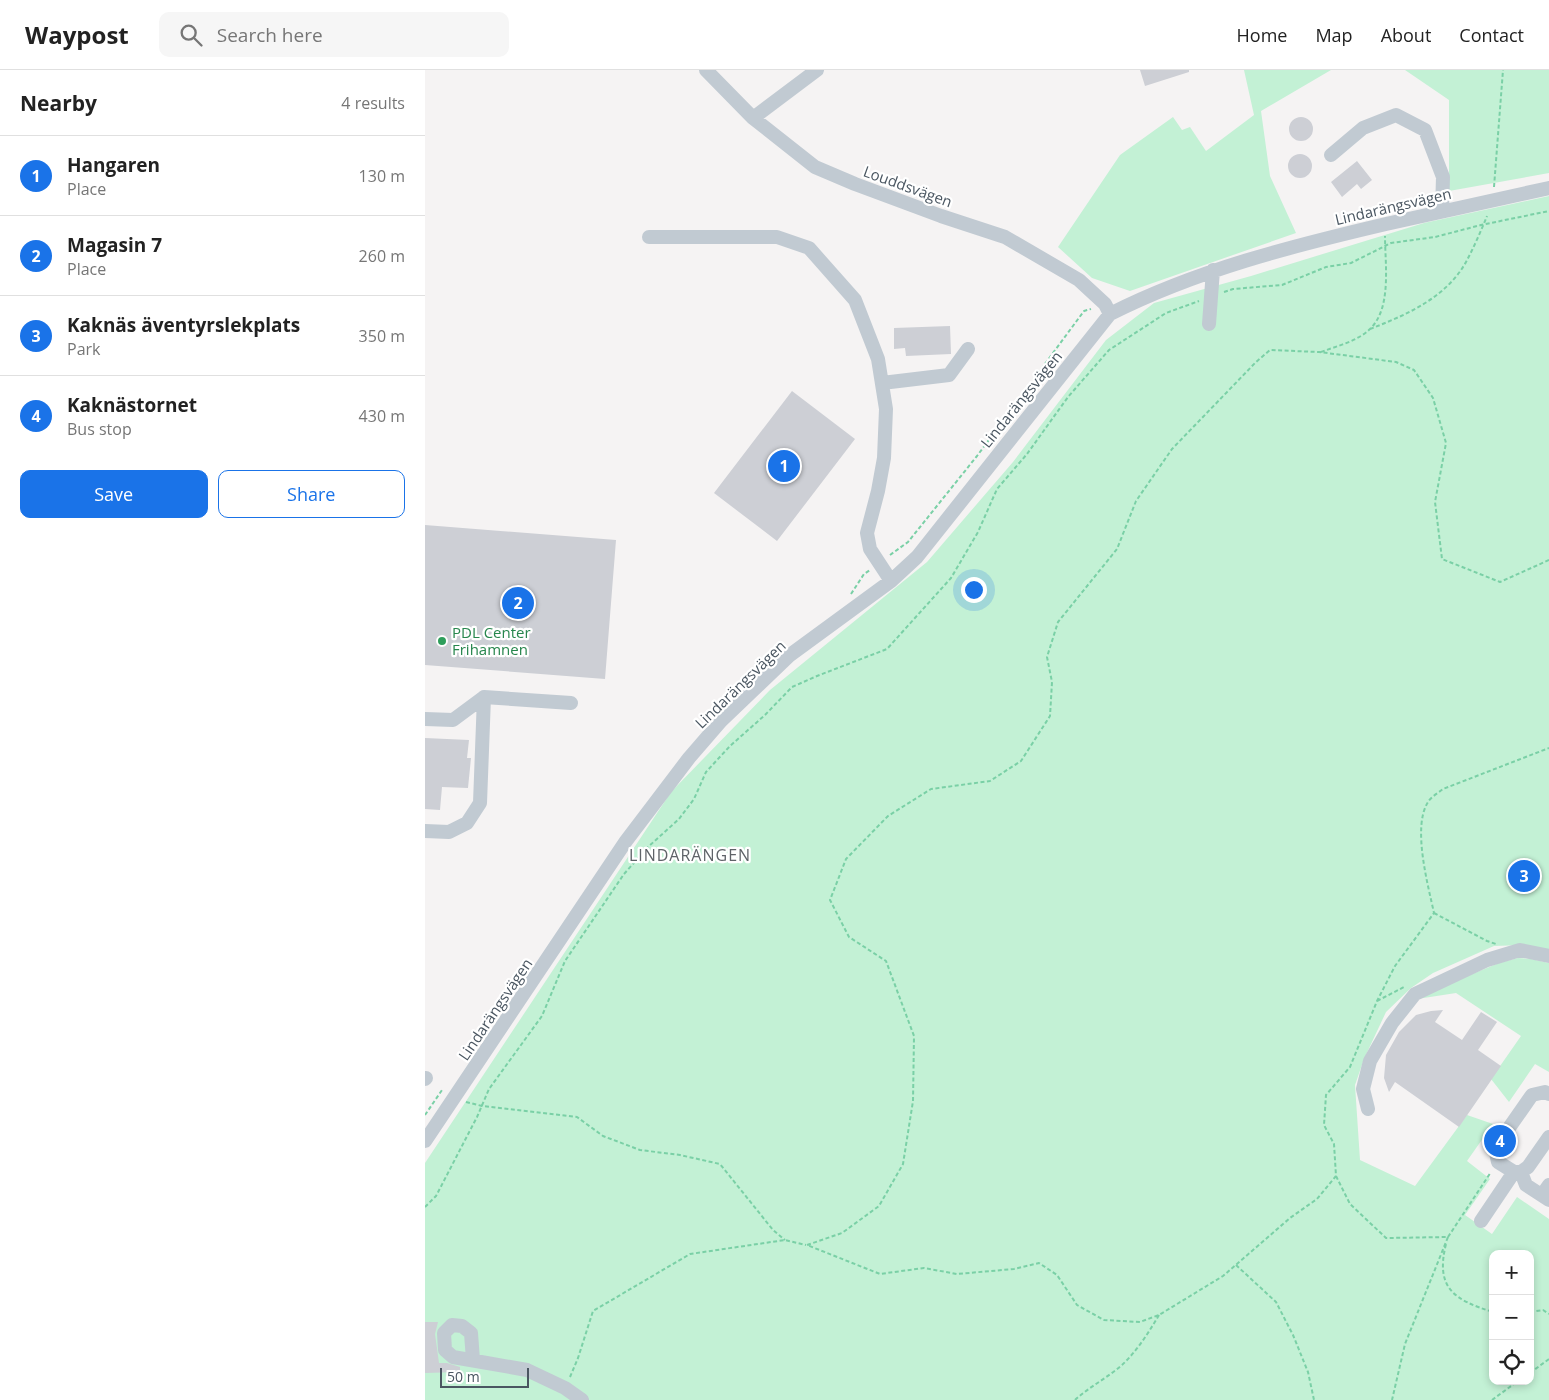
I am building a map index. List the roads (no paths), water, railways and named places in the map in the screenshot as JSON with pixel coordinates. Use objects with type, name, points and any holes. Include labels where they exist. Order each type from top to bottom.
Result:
[{"type":"street","name":"Louddsvägen","points":[[706,70],[753,118],[815,167],[941,216],[1005,237],[1079,280],[1107,309]]},
{"type":"street","points":[[753,118],[817,70]]},
{"type":"street","points":[[1331,155],[1363,128],[1395,115],[1425,130],[1443,177],[1442,211]]},
{"type":"street","name":"Lindarängsvägen","points":[[425,1141],[626,841],[689,758],[721,721],[790,655],[891,581],[917,557],[1107,309],[1134,302],[1213,270],[1306,243],[1549,188]]},
{"type":"street","points":[[649,237],[777,237],[809,248],[855,300],[878,359],[886,409],[884,458],[867,533],[870,549],[891,581]]},
{"type":"street","points":[[1209,324],[1213,270]]},
{"type":"street","points":[[882,383],[949,375],[968,349]]},
{"type":"street","points":[[425,831],[449,832],[467,823],[480,803],[484,698]]},
{"type":"street","points":[[425,719],[453,720],[484,698],[571,702]]},
{"type":"street","points":[[1368,1109],[1363,1088],[1370,1061],[1392,1023],[1415,994],[1487,960],[1520,950],[1549,956]]},
{"type":"street","points":[[1547,1194],[1526,1185],[1518,1172],[1498,1162],[1495,1148],[1533,1095],[1545,1092],[1549,1094]]},
{"type":"street","points":[[1481,1221],[1518,1172],[1528,1167],[1549,1137]]},
{"type":"street","points":[[473,1360],[527,1370],[565,1388],[582,1400]]},
{"type":"place","name":"Hangaren","points":[[784,466]]},
{"type":"place","name":"Magasin 7","points":[[518,603]]},
{"type":"place","name":"PDL Center Frihamnen","points":[[442,641]]},
{"type":"place","name":"Kaknäs äventyrslekplats","points":[[1524,876]]},
{"type":"place","name":"Kaknästornet","points":[[1500,1141]]},
{"type":"district","name":"LINDARÄNGEN","points":[[690,855]]}]
